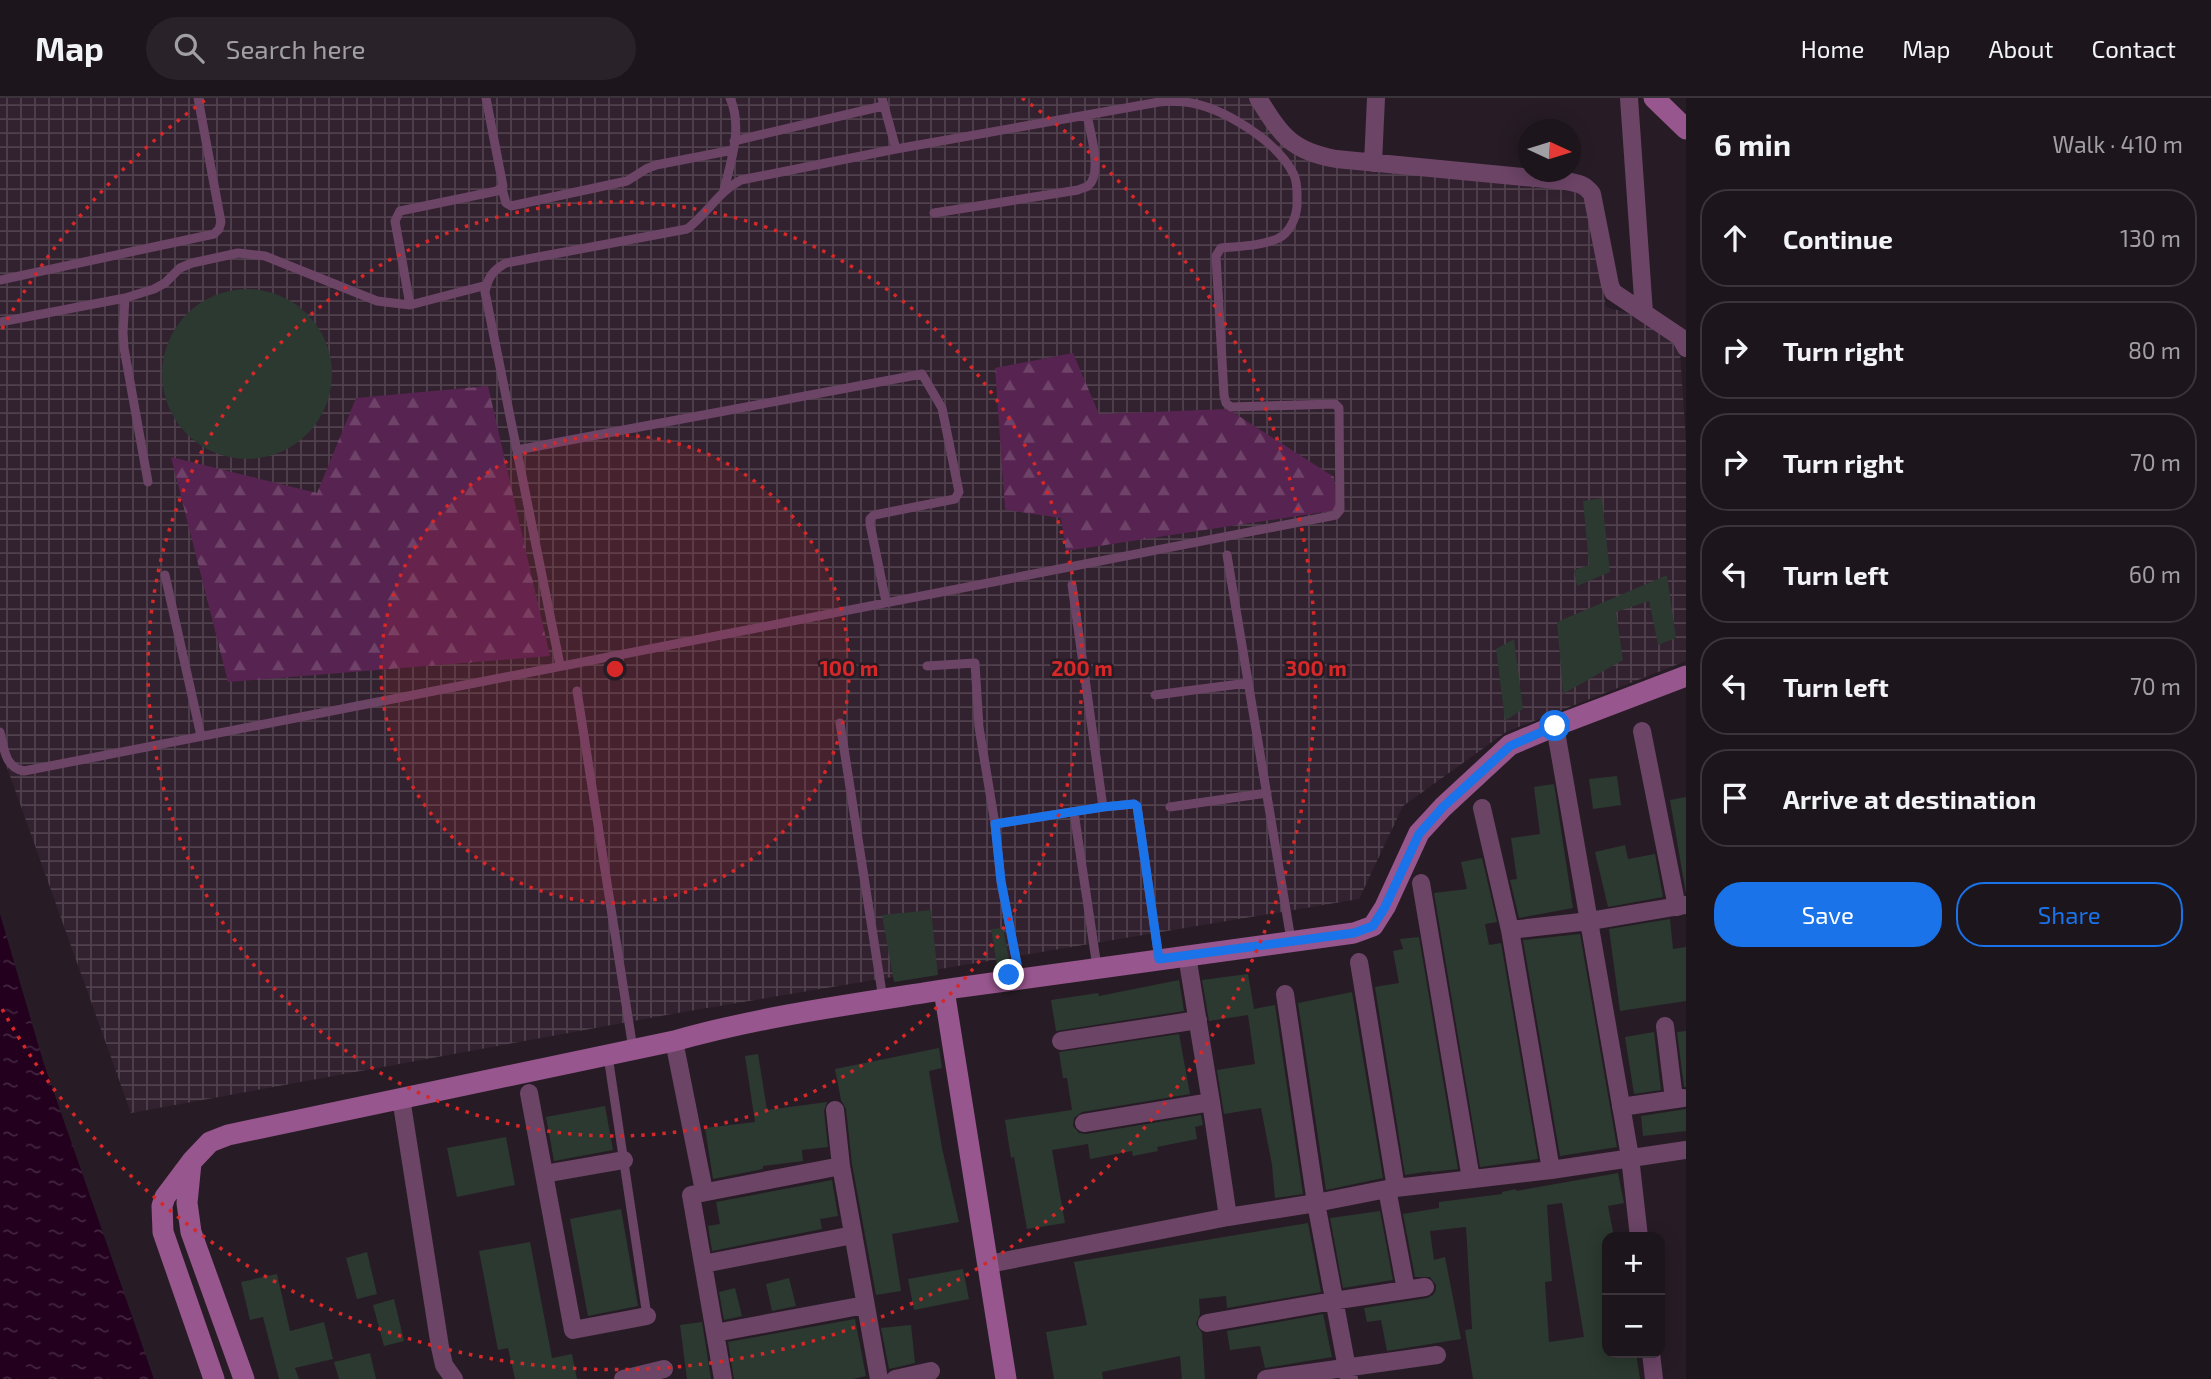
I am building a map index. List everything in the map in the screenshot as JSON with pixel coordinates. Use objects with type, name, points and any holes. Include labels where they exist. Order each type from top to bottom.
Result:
[{"type":"street","points":[[1258,98],[1276,128],[1291,143],[1326,157],[1566,181],[1588,188],[1592,194],[1610,285],[1619,297],[1680,337],[1686,348]]},
{"type":"street","points":[[1373,163],[1376,98]]},
{"type":"street","points":[[1629,98],[1644,313]]},
{"type":"street","points":[[1654,98],[1686,129]]},
{"type":"street","points":[[214,1379],[163,1232],[161,1219],[166,1197],[192,1161],[210,1142],[228,1135],[674,1041],[721,1028],[945,987],[1354,933],[1373,926],[1385,907],[1419,834],[1510,746],[1686,676]]},
{"type":"street","points":[[1555,726],[1630,1157],[1638,1232]]},
{"type":"street","points":[[1510,930],[1590,921],[1682,906],[1642,731]]},
{"type":"street","points":[[1482,808],[1510,930],[1550,1170]]},
{"type":"street","points":[[1422,884],[1471,1179]]},
{"type":"street","points":[[1187,956],[1228,1217]]},
{"type":"street","points":[[1359,962],[1406,1290]]},
{"type":"street","points":[[945,987],[1006,1379]]},
{"type":"street","points":[[1285,994],[1316,1203],[1348,1373]]},
{"type":"street","points":[[1061,1041],[1198,1020]]},
{"type":"street","points":[[1621,1107],[1680,1099],[1665,1026]]},
{"type":"street","points":[[674,1041],[704,1192]]},
{"type":"street","points":[[529,1093],[573,1330],[647,1316]]},
{"type":"street","points":[[401,1098],[440,1347],[444,1365],[454,1379]]},
{"type":"street","points":[[1084,1123],[1211,1101]]},
{"type":"street","points":[[835,1110],[841,1166],[878,1379]]},
{"type":"street","points":[[989,1264],[1391,1188],[1550,1170],[1686,1150]]},
{"type":"street","points":[[544,1174],[624,1160]]},
{"type":"street","points":[[192,1161],[188,1218],[244,1379]]},
{"type":"street","points":[[723,1379],[691,1195],[841,1166]]},
{"type":"street","points":[[703,1264],[853,1235]]},
{"type":"street","points":[[1207,1323],[1425,1287]]},
{"type":"street","points":[[715,1333],[865,1305]]},
{"type":"street","points":[[1266,1379],[1348,1373],[1437,1355]]},
{"type":"street","points":[[1652,1358],[1654,1379]]},
{"type":"street","points":[[623,1379],[664,1369]]},
{"type":"street","points":[[895,1379],[931,1371]]},
{"type":"lane","points":[[0,280],[214,234],[221,222],[198,98]]},
{"type":"lane","points":[[486,98],[502,189],[506,203],[511,206],[627,181],[656,165],[883,102],[896,149]]},
{"type":"lane","points":[[724,192],[734,145],[736,117],[730,98]]},
{"type":"lane","points":[[0,732],[9,764],[15,770],[24,771],[1336,515],[1340,510],[1339,408],[1335,404],[1231,407],[1226,403],[1224,395],[1216,256],[1221,248],[1263,243],[1282,237],[1293,224],[1297,209],[1297,191],[1295,176],[1287,163],[1241,123],[1213,109],[1188,102],[1159,102],[741,180],[724,192],[687,229],[506,263],[495,269],[488,278],[485,292],[559,665]]},
{"type":"lane","points":[[933,213],[1088,186],[1094,178],[1096,168],[1087,114]]},
{"type":"lane","points":[[410,305],[396,215],[400,211],[502,189]]},
{"type":"lane","points":[[0,322],[125,298],[155,289],[180,268],[192,263],[238,253],[265,257],[377,300],[410,305],[486,285]]},
{"type":"lane","points":[[125,298],[124,348],[148,482]]},
{"type":"lane","points":[[517,450],[922,374],[942,408],[959,492],[955,499],[874,515],[870,519],[886,602]]},
{"type":"lane","points":[[1227,555],[1291,942]]},
{"type":"lane","points":[[165,575],[201,736]]},
{"type":"lane","points":[[1072,586],[1103,807]]},
{"type":"lane","points":[[928,666],[975,663],[979,727],[995,824],[1001,881],[1017,964],[1015,971],[1009,975],[945,987]]},
{"type":"lane","points":[[1155,695],[1248,683]]},
{"type":"lane","points":[[578,691],[633,1049]]},
{"type":"lane","points":[[839,723],[883,999]]},
{"type":"lane","points":[[1170,807],[1267,793]]},
{"type":"lane","points":[[995,824],[1103,807],[1132,804],[1137,806],[1159,959]]},
{"type":"lane","points":[[1074,812],[1097,967]]},
{"type":"lane","points":[[608,1054],[647,1316]]},
{"type":"shaded area","points":[[0,98],[1249,98],[1313,163],[1349,169],[1589,191],[1606,307],[1657,321],[1680,352],[1686,444],[1686,661],[1506,732],[1403,806],[1359,899],[683,1012],[131,1113],[0,748]]},
{"type":"green space","points":[[1073,353],[1099,414],[1228,409],[1334,477],[1337,510],[1066,551],[1061,518],[1005,510],[995,368]]},
{"type":"green space","points":[[488,386],[550,656],[228,682],[171,457],[317,493],[356,398]]},
{"type":"water","points":[[0,914],[43,1061],[154,1379],[0,1379]]},
{"type":"building","points":[[247,289],[280,295],[307,314],[326,341],[332,374],[326,407],[307,434],[280,453],[247,459],[214,453],[187,434],[168,407],[162,374],[168,341],[187,314],[214,295]]},
{"type":"building","points":[[1602,498],[1610,572],[1577,586],[1574,570],[1589,565],[1583,501]]},
{"type":"building","points":[[1667,575],[1676,638],[1658,645],[1649,601],[1616,612],[1623,660],[1563,694],[1557,622]]},
{"type":"building","points":[[1514,639],[1523,709],[1505,721],[1496,649]]},
{"type":"building","points":[[1617,776],[1621,805],[1593,809],[1589,779]]},
{"type":"building","points":[[1554,784],[1573,908],[1519,918],[1510,880],[1517,879],[1511,838],[1540,834],[1534,787]]},
{"type":"building","points":[[1686,797],[1686,894],[1670,800]]},
{"type":"building","points":[[1625,845],[1628,859],[1655,854],[1663,897],[1608,907],[1595,852]]},
{"type":"building","points":[[1482,858],[1497,922],[1485,924],[1489,945],[1501,943],[1538,1159],[1480,1167],[1434,893],[1467,889],[1461,862]]},
{"type":"building","points":[[931,910],[938,975],[894,982],[882,915]]},
{"type":"building","points":[[1670,919],[1673,949],[1686,947],[1686,1001],[1620,1011],[1609,929]]},
{"type":"building","points":[[1003,928],[1010,964],[997,966],[991,929]]},
{"type":"building","points":[[1580,934],[1617,1147],[1560,1156],[1523,940]]},
{"type":"building","points":[[1419,937],[1458,1169],[1405,1175],[1375,987],[1399,983],[1393,951],[1403,949],[1400,939]]},
{"type":"building","points":[[1248,974],[1254,1009],[1275,1005],[1303,1194],[1275,1198],[1272,1165],[1261,1108],[1224,1114],[1217,1070],[1255,1064],[1248,1015],[1209,1021],[1202,980]]},
{"type":"building","points":[[1179,980],[1184,1011],[1056,1031],[1051,1000],[1098,993],[1099,996]]},
{"type":"building","points":[[1352,992],[1383,1178],[1326,1190],[1298,1003]]},
{"type":"building","points":[[1686,1031],[1686,1087],[1684,1087],[1677,1032]]},
{"type":"building","points":[[1654,1032],[1661,1090],[1634,1094],[1625,1037]]},
{"type":"building","points":[[1179,1034],[1190,1094],[1082,1112],[1074,1118],[1073,1126],[1079,1133],[1086,1134],[1201,1115],[1203,1125],[1195,1127],[1197,1139],[1157,1147],[1158,1151],[1133,1156],[1132,1151],[1090,1159],[1088,1144],[1052,1150],[1065,1223],[1027,1229],[1005,1120],[1072,1110],[1067,1078],[1063,1078],[1059,1052]]},
{"type":"building","points":[[939,1048],[942,1068],[929,1071],[942,1148],[959,1222],[892,1234],[901,1291],[876,1295],[852,1164],[846,1109],[841,1100],[835,1069]]},
{"type":"building","points":[[758,1054],[767,1110],[827,1102],[824,1111],[828,1147],[802,1150],[803,1161],[763,1166],[763,1169],[713,1179],[705,1128],[755,1122],[745,1056]]},
{"type":"building","points":[[605,1106],[613,1150],[554,1161],[546,1117]]},
{"type":"building","points":[[1686,1109],[1686,1131],[1643,1136],[1641,1116]]},
{"type":"building","points":[[506,1137],[515,1185],[457,1197],[447,1148]]},
{"type":"building","points":[[1618,1173],[1624,1203],[1608,1206],[1613,1232],[1602,1232],[1602,1358],[1637,1358],[1640,1379],[1473,1379],[1465,1330],[1472,1329],[1466,1227],[1430,1231],[1434,1260],[1445,1257],[1461,1339],[1387,1351],[1381,1320],[1367,1322],[1364,1308],[1427,1298],[1436,1290],[1430,1277],[1415,1277],[1403,1214],[1439,1208],[1439,1202],[1502,1194],[1516,1189]],"holes":[[[1562,1203],[1584,1337],[1549,1342],[1545,1282],[1552,1281],[1547,1205]]]},
{"type":"building","points":[[832,1180],[838,1216],[820,1219],[822,1229],[712,1251],[708,1226],[720,1224],[716,1202]]},
{"type":"building","points":[[621,1209],[638,1306],[588,1316],[570,1219]]},
{"type":"building","points":[[1380,1211],[1393,1280],[1343,1288],[1330,1218]]},
{"type":"building","points":[[1308,1223],[1321,1292],[1227,1308],[1226,1296],[1199,1299],[1200,1314],[1196,1324],[1202,1333],[1205,1379],[1182,1379],[1180,1356],[1102,1372],[1103,1379],[1054,1379],[1046,1332],[1087,1325],[1074,1262]]},
{"type":"building","points":[[530,1242],[552,1358],[572,1354],[577,1379],[515,1379],[508,1348],[498,1350],[479,1251]]},
{"type":"building","points":[[367,1252],[377,1294],[357,1299],[346,1258]]},
{"type":"building","points":[[963,1269],[969,1299],[914,1310],[908,1279]]},
{"type":"building","points":[[277,1274],[290,1331],[324,1322],[333,1359],[295,1368],[299,1379],[279,1379],[263,1317],[250,1320],[241,1282]]},
{"type":"building","points":[[789,1278],[796,1306],[772,1311],[766,1284]]},
{"type":"building","points":[[735,1288],[742,1316],[724,1320],[719,1292]]},
{"type":"building","points":[[394,1299],[404,1341],[384,1346],[373,1305]]},
{"type":"building","points":[[1323,1314],[1332,1357],[1265,1368],[1260,1346],[1230,1350],[1227,1331]]},
{"type":"building","points":[[855,1319],[866,1376],[853,1379],[734,1379],[728,1342]]},
{"type":"building","points":[[702,1322],[711,1379],[687,1379],[680,1325]]},
{"type":"building","points":[[911,1325],[915,1363],[889,1369],[881,1328]]},
{"type":"building","points":[[370,1353],[376,1379],[339,1379],[334,1362]]},
{"type":"route","points":[[1009,975],[1015,971],[1017,964],[1001,881],[995,824],[1103,807],[1132,804],[1137,806],[1159,959],[1354,933],[1373,926],[1385,907],[1419,834],[1443,807],[1510,746],[1555,726]]}]
